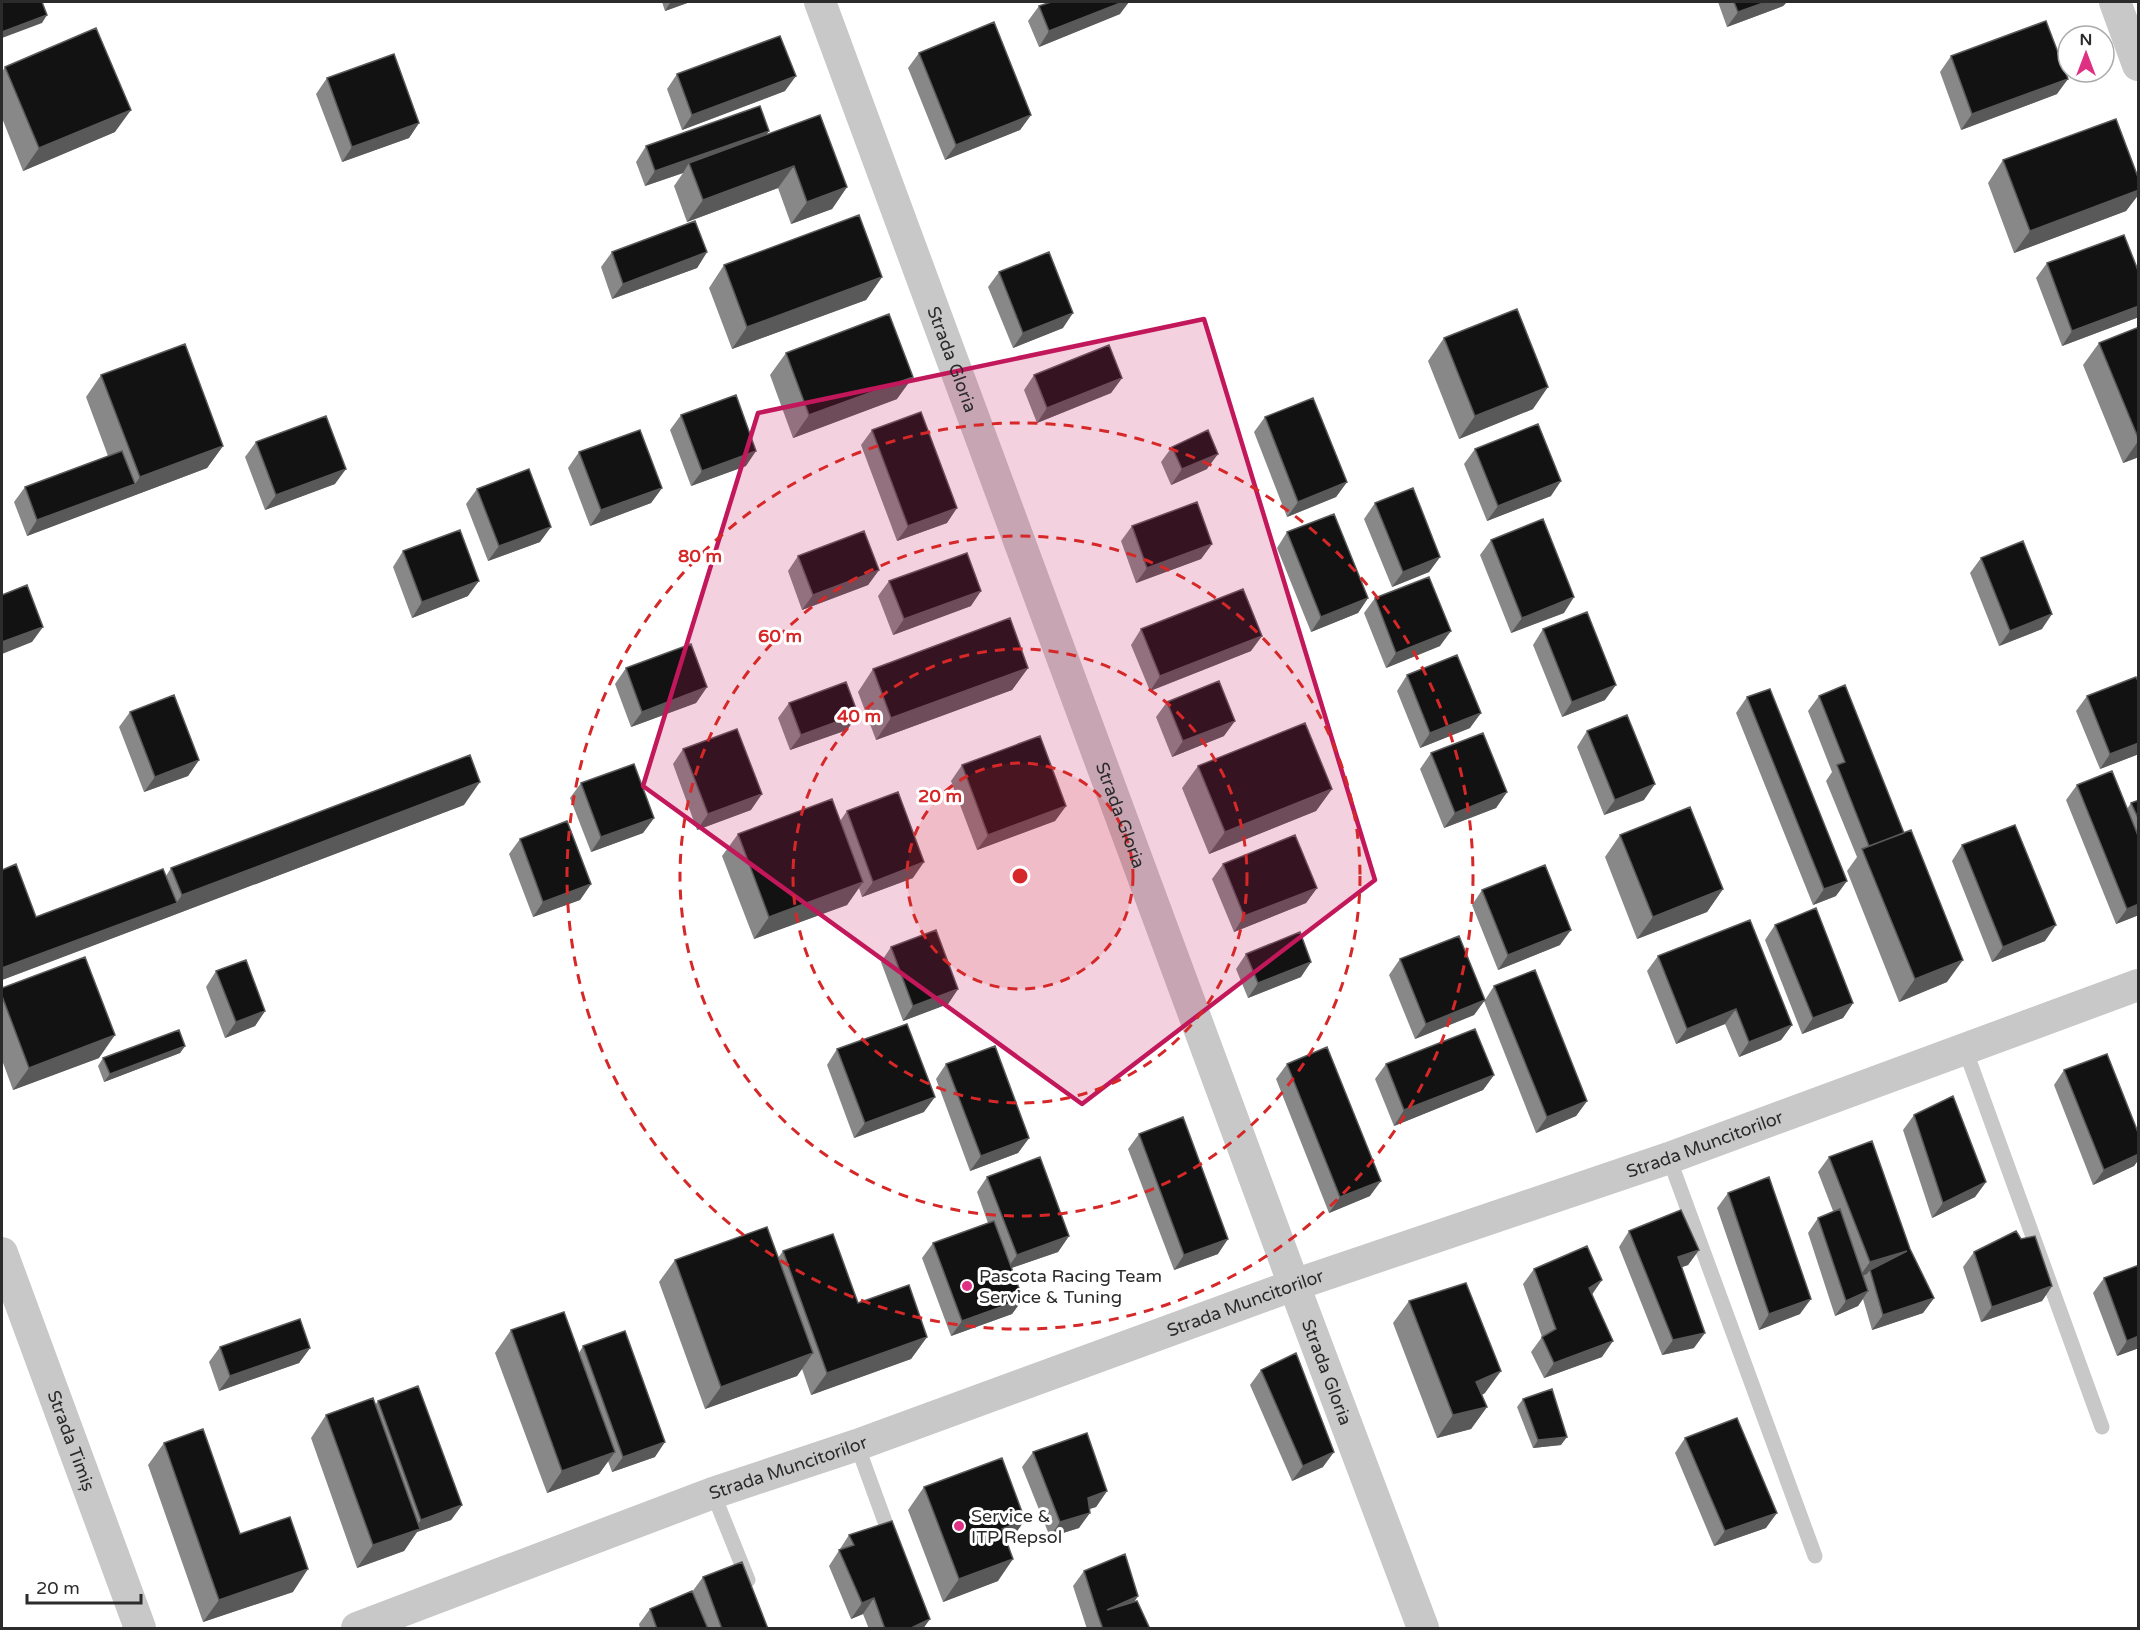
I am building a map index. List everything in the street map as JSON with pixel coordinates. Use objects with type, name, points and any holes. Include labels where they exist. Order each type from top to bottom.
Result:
[{"type":"street","name":"Strada Gloria","points":[[820,2],[1423,1629]]},
{"type":"street","points":[[2115,2],[2139,64]]},
{"type":"street","name":"Strada Muncitorilor","points":[[357,1629],[713,1493],[857,1445],[1294,1285],[1669,1158],[2139,984]]},
{"type":"street","name":"Strada Timiș","points":[[2,1253],[140,1629]]},
{"type":"lane","points":[[1965,1049],[2102,1427]]},
{"type":"lane","points":[[1669,1158],[1815,1556]]},
{"type":"lane","points":[[857,1445],[897,1553]]},
{"type":"lane","points":[[713,1493],[755,1597]]},
{"type":"highlighted area","points":[[1204,319],[1375,880],[1082,1104],[643,786],[758,413]]},
{"type":"building","points":[[2,2],[42,2],[47,15],[2,32]]},
{"type":"building","points":[[1051,2],[1123,2],[1049,31],[1039,6]]},
{"type":"building","points":[[1734,2],[1766,2],[1738,12]]},
{"type":"building","points":[[2046,21],[2056,47],[2056,83],[1972,114],[1951,56]]},
{"type":"building","points":[[994,22],[1031,115],[956,145],[919,53]]},
{"type":"building","points":[[96,28],[131,110],[39,148],[5,67]]},
{"type":"building","points":[[780,36],[796,76],[692,115],[677,74]]},
{"type":"building","points":[[394,54],[419,123],[352,147],[327,78]]},
{"type":"building","points":[[760,106],[769,131],[655,171],[646,146]]},
{"type":"building","points":[[820,115],[847,187],[807,202],[794,166],[703,200],[689,163]]},
{"type":"building","points":[[2116,119],[2139,180],[2139,190],[2030,231],[2003,160]]},
{"type":"building","points":[[859,215],[882,277],[747,327],[724,265]]},
{"type":"building","points":[[695,221],[707,252],[623,284],[612,252]]},
{"type":"building","points":[[2124,235],[2139,273],[2139,306],[2072,331],[2047,263]]},
{"type":"building","points":[[1049,252],[1073,313],[1023,333],[999,272]]},
{"type":"building","points":[[1517,309],[1548,387],[1475,416],[1444,338]]},
{"type":"building","points":[[889,314],[913,377],[809,415],[786,353]]},
{"type":"building","points":[[2139,327],[2139,440],[2099,343]]},
{"type":"building","points":[[185,344],[223,446],[140,477],[101,375]]},
{"type":"building","points":[[1109,345],[1122,378],[1047,408],[1034,375]]},
{"type":"building","points":[[736,395],[756,451],[702,471],[681,415]]},
{"type":"building","points":[[1313,398],[1347,482],[1298,502],[1265,417]]},
{"type":"building","points":[[921,412],[957,508],[908,526],[872,430]]},
{"type":"building","points":[[326,416],[346,469],[276,495],[256,442]]},
{"type":"building","points":[[1538,424],[1561,481],[1498,506],[1475,449]]},
{"type":"building","points":[[640,430],[662,488],[601,510],[579,452]]},
{"type":"building","points":[[1208,430],[1218,454],[1182,469],[1172,447]]},
{"type":"building","points":[[122,451],[135,484],[37,520],[25,487]]},
{"type":"building","points":[[529,469],[551,527],[499,546],[477,489]]},
{"type":"building","points":[[1413,488],[1440,557],[1403,572],[1375,503]]},
{"type":"building","points":[[1197,502],[1212,544],[1147,568],[1132,526]]},
{"type":"building","points":[[1334,514],[1368,598],[1321,617],[1287,532]]},
{"type":"building","points":[[1543,519],[1574,597],[1522,618],[1491,540]]},
{"type":"building","points":[[460,530],[479,581],[422,602],[403,551]]},
{"type":"building","points":[[864,531],[879,570],[813,595],[798,556]]},
{"type":"building","points":[[2023,541],[2052,614],[2010,631],[1981,558]]},
{"type":"building","points":[[967,553],[981,591],[904,619],[889,581]]},
{"type":"building","points":[[1429,577],[1451,631],[1396,653],[1375,598]]},
{"type":"building","points":[[27,585],[43,627],[2,642],[2,595]]},
{"type":"building","points":[[1243,589],[1262,636],[1160,676],[1141,629]]},
{"type":"building","points":[[1587,612],[1616,685],[1572,702],[1543,629]]},
{"type":"building","points":[[1010,618],[1028,668],[891,718],[873,669]]},
{"type":"building","points":[[691,644],[707,687],[642,712],[626,668]]},
{"type":"building","points":[[1457,655],[1481,713],[1430,733],[1407,675]]},
{"type":"building","points":[[2136,677],[2139,683],[2139,743],[2110,754],[2087,696]]},
{"type":"building","points":[[1219,681],[1235,721],[1183,741],[1167,702]]},
{"type":"building","points":[[846,682],[858,714],[801,735],[789,703]]},
{"type":"building","points":[[1845,685],[1904,833],[1869,846],[1837,765],[1845,762],[1819,696]]},
{"type":"building","points":[[1770,689],[1847,881],[1824,889],[1747,697]]},
{"type":"building","points":[[174,695],[199,760],[155,777],[130,712]]},
{"type":"building","points":[[1627,715],[1655,784],[1615,800],[1587,731]]},
{"type":"building","points":[[1305,723],[1332,789],[1225,832],[1198,766]]},
{"type":"building","points":[[737,729],[762,794],[708,814],[683,749]]},
{"type":"building","points":[[1483,733],[1507,792],[1455,813],[1431,753]]},
{"type":"building","points":[[1040,736],[1066,806],[988,835],[962,765]]},
{"type":"building","points":[[470,755],[480,782],[182,895],[171,868]]},
{"type":"building","points":[[634,764],[654,818],[601,837],[581,783]]},
{"type":"building","points":[[2112,771],[2139,838],[2139,904],[2127,909],[2077,785]]},
{"type":"building","points":[[898,792],[924,862],[873,882],[847,811]]},
{"type":"building","points":[[832,799],[863,882],[769,917],[738,834]]},
{"type":"building","points":[[2139,800],[2139,820],[2131,803]]},
{"type":"building","points":[[1690,807],[1723,889],[1653,917],[1620,835]]},
{"type":"building","points":[[567,821],[591,884],[543,902],[520,839]]},
{"type":"building","points":[[2015,825],[2056,925],[2003,947],[1962,845]]},
{"type":"building","points":[[1911,830],[1963,960],[1915,979],[1862,849]]},
{"type":"building","points":[[1295,835],[1317,888],[1244,916],[1223,864]]},
{"type":"building","points":[[16,864],[36,917],[163,869],[177,903],[2,968],[2,870]]},
{"type":"building","points":[[1545,865],[1571,930],[1508,955],[1482,890]]},
{"type":"building","points":[[1816,908],[1853,1003],[1813,1018],[1775,925]]},
{"type":"building","points":[[1750,920],[1792,1025],[1749,1042],[1736,1009],[1687,1029],[1658,956]]},
{"type":"building","points":[[936,930],[958,989],[913,1006],[891,947]]},
{"type":"building","points":[[1300,932],[1311,962],[1258,983],[1246,954]]},
{"type":"building","points":[[1459,936],[1485,1000],[1426,1024],[1400,959]]},
{"type":"building","points":[[85,957],[115,1035],[29,1068],[2,996],[2,988]]},
{"type":"building","points":[[246,960],[265,1011],[236,1022],[216,971]]},
{"type":"building","points":[[1535,970],[1587,1101],[1547,1117],[1494,986]]},
{"type":"building","points":[[907,1024],[935,1097],[865,1123],[837,1049]]},
{"type":"building","points":[[1475,1029],[1494,1075],[1404,1110],[1386,1064]]},
{"type":"building","points":[[179,1030],[185,1046],[110,1074],[103,1058]]},
{"type":"building","points":[[995,1046],[1029,1138],[981,1156],[946,1064]]},
{"type":"building","points":[[1327,1047],[1381,1181],[1340,1197],[1287,1064]]},
{"type":"building","points":[[2107,1054],[2139,1135],[2139,1154],[2104,1170],[2064,1070]]},
{"type":"building","points":[[1953,1096],[1986,1182],[1943,1203],[1914,1115]]},
{"type":"building","points":[[1183,1117],[1228,1239],[1184,1255],[1139,1134]]},
{"type":"building","points":[[1872,1141],[1910,1249],[1934,1298],[1883,1315],[1870,1270],[1907,1251],[1870,1262],[1829,1157]]},
{"type":"building","points":[[1040,1157],[1069,1236],[1017,1255],[987,1177]]},
{"type":"building","points":[[1769,1177],[1811,1299],[1769,1314],[1728,1193]]},
{"type":"building","points":[[1840,1209],[1868,1291],[1846,1301],[1818,1218]]},
{"type":"building","points":[[1681,1210],[1699,1250],[1678,1257],[1705,1333],[1673,1340],[1629,1231]]},
{"type":"building","name":"Pascota Racing Team Service & Tuning","points":[[994,1221],[1023,1299],[962,1321],[933,1243]]},
{"type":"building","points":[[767,1227],[813,1353],[721,1387],[675,1260]]},
{"type":"building","points":[[2016,1231],[2021,1239],[2035,1236],[2052,1286],[1992,1307],[1974,1252]]},
{"type":"building","points":[[833,1234],[858,1303],[909,1285],[927,1337],[827,1373],[783,1251]]},
{"type":"building","points":[[1587,1246],[1602,1280],[1589,1288],[1613,1341],[1554,1363],[1542,1337],[1556,1329],[1534,1269]]},
{"type":"building","points":[[2139,1265],[2139,1336],[2127,1341],[2104,1278]]},
{"type":"building","points":[[1466,1283],[1501,1371],[1476,1382],[1487,1407],[1453,1415],[1409,1301]]},
{"type":"building","points":[[564,1312],[615,1452],[562,1471],[511,1330]]},
{"type":"building","points":[[300,1319],[310,1348],[230,1376],[220,1347]]},
{"type":"building","points":[[625,1331],[665,1442],[623,1457],[583,1346]]},
{"type":"building","points":[[1296,1353],[1334,1452],[1303,1466],[1261,1370]]},
{"type":"building","points":[[418,1386],[462,1505],[421,1520],[378,1401]]},
{"type":"building","points":[[1552,1389],[1567,1437],[1538,1440],[1523,1399]]},
{"type":"building","points":[[373,1398],[420,1529],[373,1545],[326,1415]]},
{"type":"building","points":[[1737,1418],[1777,1513],[1725,1531],[1685,1438]]},
{"type":"building","points":[[203,1429],[240,1534],[290,1517],[308,1569],[219,1600],[164,1443]]},
{"type":"building","points":[[1087,1433],[1107,1491],[1088,1498],[1090,1513],[1060,1522],[1033,1452]]},
{"type":"building","name":"Service & ITP Repsol","points":[[1002,1458],[1025,1520],[1002,1529],[1013,1559],[959,1579],[924,1487]]},
{"type":"building","points":[[892,1521],[930,1619],[909,1629],[885,1629],[874,1598],[862,1603],[839,1550],[854,1545],[849,1535]]},
{"type":"building","points":[[1125,1554],[1138,1596],[1107,1610],[1137,1601],[1150,1629],[1103,1629],[1098,1615],[1084,1571]]},
{"type":"building","points":[[742,1562],[768,1629],[722,1629],[703,1577]]},
{"type":"building","points":[[692,1591],[708,1629],[657,1629],[650,1609]]},
{"type":"place","name":"Pascota Racing Team Service & Tuning","points":[[967,1286]]},
{"type":"place","name":"Service & ITP Repsol","points":[[959,1526]]}]
